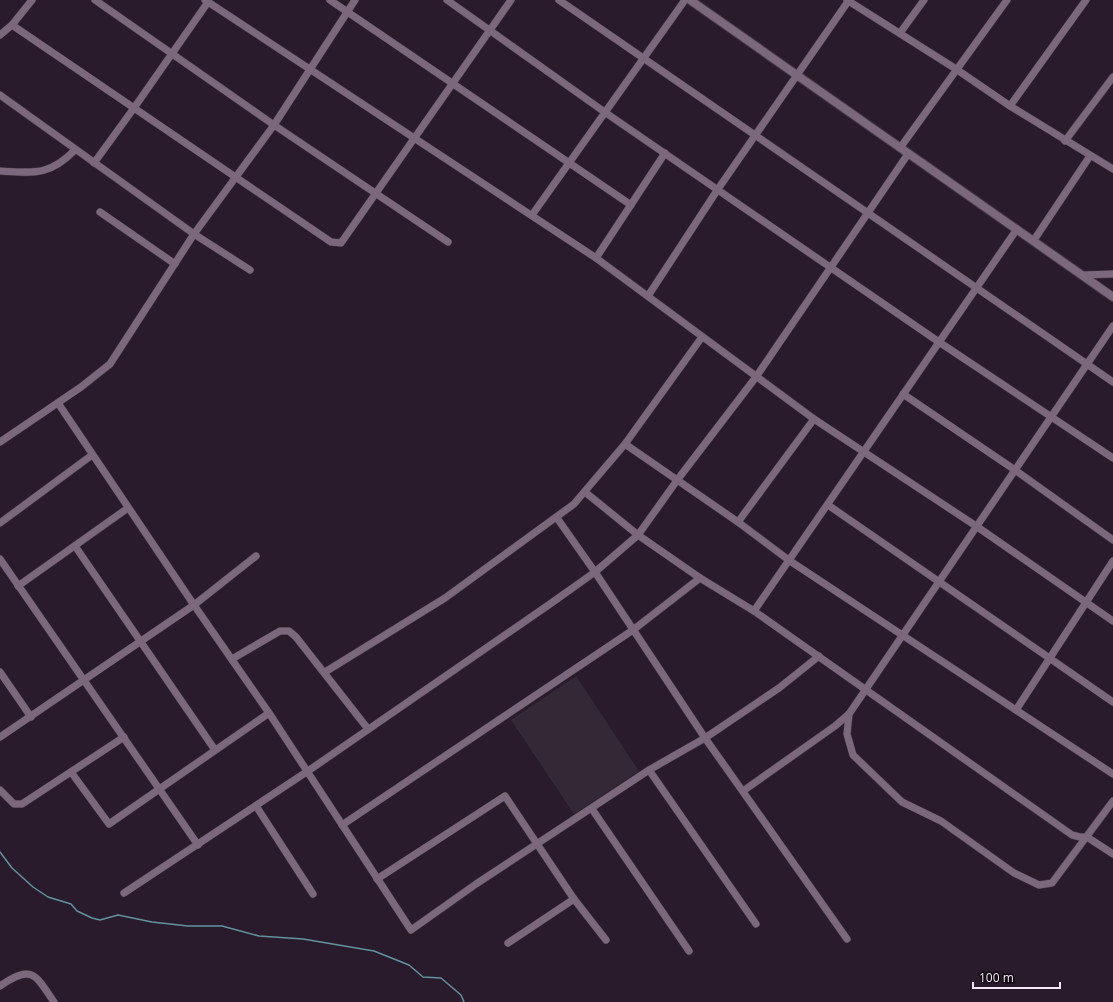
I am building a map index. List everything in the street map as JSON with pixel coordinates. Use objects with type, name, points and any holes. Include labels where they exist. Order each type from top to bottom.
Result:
[{"type":"street","points":[[0,35],[12,25],[32,0]]},
{"type":"street","points":[[95,0],[274,125],[448,242]]},
{"type":"street","points":[[330,0],[453,82],[631,205]]},
{"type":"street","points":[[0,442],[58,403],[110,364],[194,234],[274,125],[355,0]]},
{"type":"street","points":[[447,0],[606,113],[665,152],[938,342],[1113,458]]},
{"type":"street","points":[[12,25],[236,178],[331,242],[337,244],[341,243],[511,0]]},
{"type":"street","points":[[559,0],[1113,382]]},
{"type":"street","points":[[532,215],[685,0]]},
{"type":"street","points":[[690,0],[908,154],[1034,240],[1113,297]]},
{"type":"street","points":[[648,296],[718,189],[848,0],[956,69],[1010,106],[1113,170]]},
{"type":"street","points":[[900,33],[924,0]]},
{"type":"street","points":[[900,148],[1007,0]]},
{"type":"street","points":[[1010,106],[1086,0]]},
{"type":"street","points":[[94,163],[134,108],[207,1],[596,258],[814,419],[976,526],[1113,621]]},
{"type":"street","points":[[1065,141],[1113,77]]},
{"type":"street","points":[[0,95],[194,234],[250,270]]},
{"type":"street","points":[[0,171],[29,172],[53,168],[62,163],[75,150]]},
{"type":"street","points":[[596,258],[665,152]]},
{"type":"street","points":[[124,893],[308,771],[595,572],[638,535],[678,479],[756,376],[869,214],[908,154]]},
{"type":"street","points":[[1034,240],[1090,156]]},
{"type":"street","points":[[100,212],[175,264]]},
{"type":"street","points":[[754,611],[1017,229]]},
{"type":"street","points":[[1082,275],[1113,274]]},
{"type":"street","points":[[743,791],[835,726],[849,714],[976,526],[1052,418],[1113,326]]},
{"type":"street","points":[[325,672],[445,598],[557,518],[585,492],[626,444],[702,336]]},
{"type":"street","points":[[903,394],[1015,470],[1113,540]]},
{"type":"street","points":[[58,403],[194,605],[269,712],[411,930],[476,884],[592,809],[649,770],[705,738],[779,688],[819,656]]},
{"type":"street","points":[[738,522],[814,419]]},
{"type":"street","points":[[626,444],[678,479],[790,560],[902,636],[1113,774]]},
{"type":"street","points":[[0,523],[92,455]]},
{"type":"street","points":[[585,492],[638,535],[700,578],[754,611],[1072,835],[1087,837],[1113,854]]},
{"type":"street","points":[[828,505],[1113,702]]},
{"type":"street","points":[[18,586],[128,508]]},
{"type":"street","points":[[557,518],[595,572],[705,738],[847,939]]},
{"type":"street","points":[[75,546],[215,750]]},
{"type":"street","points":[[0,737],[194,605],[256,556]]},
{"type":"street","points":[[0,559],[198,845]]},
{"type":"street","points":[[1016,710],[1113,561]]},
{"type":"street","points":[[342,825],[633,630],[700,578]]},
{"type":"street","points":[[232,659],[280,631],[289,631],[296,636],[368,729]]},
{"type":"street","points":[[0,672],[31,717]]},
{"type":"street","points":[[71,772],[109,824],[269,712]]},
{"type":"street","points":[[849,714],[847,734],[853,755],[902,802],[941,821],[1014,873],[1038,886],[1052,883],[1113,802]]},
{"type":"street","points":[[0,790],[14,804],[22,804],[124,737]]},
{"type":"street","points":[[649,770],[756,924]]},
{"type":"street","points":[[377,879],[505,796],[574,899],[606,940]]},
{"type":"street","points":[[256,806],[314,894]]},
{"type":"street","points":[[592,809],[689,951]]},
{"type":"street","points":[[508,943],[574,899]]},
{"type":"street","points":[[0,986],[16,975],[28,973],[38,978],[54,1002]]},
{"type":"shaded area","points":[[576,676],[639,771],[574,814],[511,720]]},
{"type":"waterway","points":[[0,852],[12,868],[33,887],[48,897],[71,904],[77,911],[92,918],[100,920],[118,915],[152,922],[188,926],[222,926],[259,936],[303,939],[374,951],[409,965],[423,977],[441,978],[461,995],[464,1002]]}]
